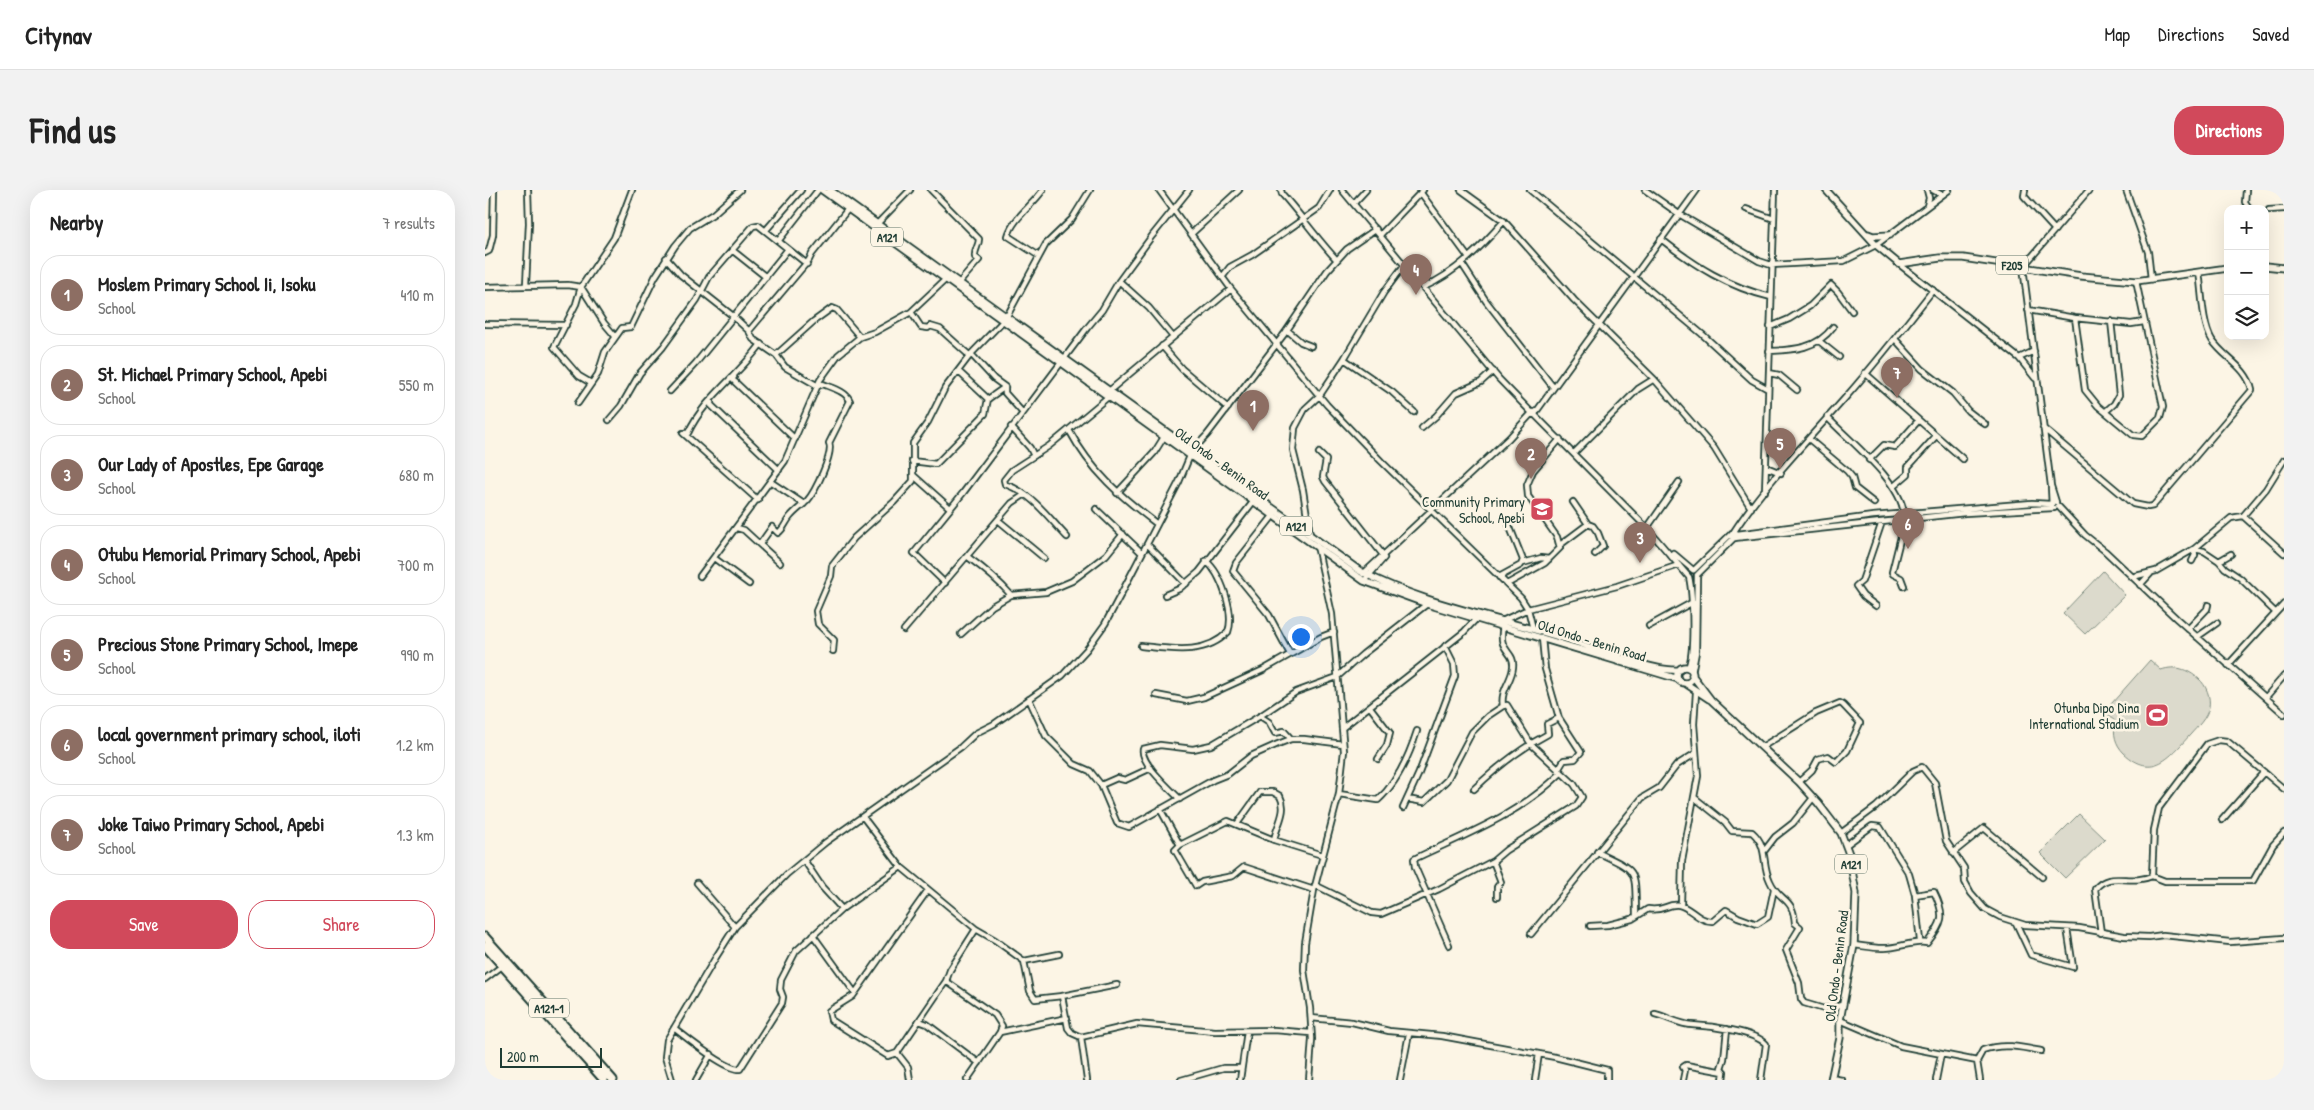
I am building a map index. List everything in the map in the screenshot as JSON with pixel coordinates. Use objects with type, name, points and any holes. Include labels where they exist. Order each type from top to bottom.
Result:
[{"type":"highway","name":"A121-1","points":[[485,937],[613,1080]]},
{"type":"highway","name":"A121-1","points":[[485,946],[604,1080]]},
{"type":"main road","name":"Old Ondo - Benin Road","points":[[822,190],[880,228],[945,280],[956,284],[963,292],[1310,536],[1317,544]]},
{"type":"main road","name":"Old Ondo - Benin Road","points":[[830,190],[1004,320]]},
{"type":"main road","points":[[1827,190],[1877,245],[1899,264]]},
{"type":"main road","points":[[1865,232],[1873,236],[1890,235]]},
{"type":"main road","name":"F205","points":[[1899,264],[1940,258],[1963,258],[2136,281],[2224,269]]},
{"type":"main road","points":[[2269,266],[2284,268]]},
{"type":"main road","name":"Old Ondo - Benin Road","points":[[1108,394],[1164,438],[1191,454],[1253,502],[1364,577],[1427,604],[1476,619],[1533,629],[1656,668],[1691,672],[1711,700],[1799,782],[1841,833],[1856,885],[1854,944],[1842,1005],[1840,1038],[1831,1079]]},
{"type":"main road","name":"Old Ondo - Benin Road","points":[[1364,577],[1503,623],[1542,638],[1678,679],[1711,700]]},
{"type":"main road","points":[[1678,679],[1677,674],[1680,670]]},
{"type":"main road","points":[[1685,683],[1689,682],[1691,672]]},
{"type":"street","points":[[485,253],[489,252],[493,235],[494,190]]},
{"type":"street","points":[[525,285],[529,223],[528,190]]},
{"type":"street","points":[[591,383],[579,376],[554,347],[576,304],[581,287],[614,238],[632,190]]},
{"type":"street","points":[[726,190],[730,196]]},
{"type":"street","points":[[578,403],[598,374],[605,352],[615,336],[622,328],[631,327],[665,258],[690,228],[713,214],[730,196],[740,190]]},
{"type":"street","points":[[766,230],[801,190]]},
{"type":"street","points":[[779,240],[816,192],[811,190]]},
{"type":"street","points":[[880,228],[910,190]]},
{"type":"street","points":[[931,190],[979,239],[979,245],[975,252],[975,256],[979,260],[956,284]]},
{"type":"street","points":[[1039,256],[1008,236],[1013,223],[1024,214],[1043,190]]},
{"type":"street","points":[[833,651],[834,640],[818,624],[816,612],[831,576],[832,566],[854,538],[885,511],[909,486],[913,480],[913,443],[928,422],[945,388],[971,355],[1004,320],[1046,244],[1072,220],[1089,190]]},
{"type":"street","points":[[1159,190],[1174,208],[1231,289],[1351,431],[1521,598],[1528,609],[1533,629]]},
{"type":"street","points":[[945,583],[913,554],[1103,310],[1119,282],[1189,190]]},
{"type":"street","points":[[1191,234],[1213,216],[1239,190]]},
{"type":"street","points":[[1281,190],[1282,194],[1305,219],[1322,244],[1337,260]]},
{"type":"street","points":[[1223,276],[1230,267],[1251,255],[1319,208],[1330,190]]},
{"type":"street","points":[[1342,190],[1355,203],[1497,376],[1660,541],[1697,575],[1696,652],[1691,672]]},
{"type":"street","points":[[1355,203],[1366,190]]},
{"type":"street","points":[[1461,190],[1504,221],[1599,325],[1653,379],[1713,448],[1751,508]]},
{"type":"street","points":[[1529,190],[1702,334],[1752,380],[1762,388],[1768,389]]},
{"type":"street","points":[[1645,190],[1679,214],[1759,261],[1771,265],[1844,260],[1877,245],[1949,190]]},
{"type":"street","points":[[1364,577],[1534,413],[1697,190]]},
{"type":"street","points":[[1765,491],[1771,265],[1775,190]]},
{"type":"street","points":[[1927,190],[1929,198],[1927,207]]},
{"type":"street","points":[[1933,190],[1942,195]]},
{"type":"street","points":[[2026,190],[2024,196],[2029,203],[2055,230]]},
{"type":"street","points":[[2089,190],[2023,267],[2054,505],[2188,629],[2284,714]]},
{"type":"street","points":[[2126,190],[2148,252],[2151,279]]},
{"type":"street","points":[[2246,190],[2245,202],[2247,205]]},
{"type":"street","points":[[1380,235],[1422,192],[1468,256]]},
{"type":"street","points":[[749,331],[807,264],[811,254],[848,208]]},
{"type":"street","points":[[1746,209],[1774,219]]},
{"type":"street","points":[[2269,210],[2284,209]]},
{"type":"street","points":[[1423,287],[1441,280],[1462,264],[1504,221]]},
{"type":"street","points":[[609,420],[621,406],[640,373],[676,330],[697,300],[709,277],[756,225],[766,230],[807,264]]},
{"type":"street","points":[[672,1080],[665,1052],[667,1040],[735,927],[772,887],[826,842],[961,747],[976,732],[993,724],[1062,676],[1087,650],[1105,624],[1191,454],[1287,330],[1337,260],[1347,249],[1376,229]]},
{"type":"street","points":[[1661,239],[1697,266],[1727,283],[1750,292],[1771,297]]},
{"type":"street","points":[[670,391],[696,363],[788,249]]},
{"type":"street","points":[[733,250],[765,277]]},
{"type":"street","points":[[665,258],[681,275],[733,316],[749,331],[753,339],[775,355],[789,370],[818,386],[823,384],[839,390],[847,395],[850,401],[829,443],[831,446],[829,461],[809,499],[778,533],[772,527],[760,544]]},
{"type":"street","points":[[1310,536],[1303,490],[1294,456],[1293,440],[1295,428],[1300,416],[1320,395],[1344,360],[1384,292],[1405,264]]},
{"type":"street","points":[[1462,264],[1485,301],[1553,387]]},
{"type":"street","points":[[1899,264],[2019,358],[2037,381]]},
{"type":"street","points":[[2043,428],[2133,504],[2153,506],[2252,390],[2251,383],[2244,373],[2217,346],[2209,333],[2199,272]]},
{"type":"street","points":[[700,576],[779,470],[818,386],[838,354],[860,337],[875,332],[911,312],[945,280]]},
{"type":"street","points":[[2075,318],[2085,390],[2098,406],[2138,437],[2142,436],[2162,414],[2161,398],[2136,281]]},
{"type":"street","points":[[1119,282],[1149,308],[1173,337]]},
{"type":"street","points":[[485,287],[525,285],[581,287]]},
{"type":"street","points":[[1770,327],[1789,320],[1831,285],[1852,311]]},
{"type":"street","points":[[581,287],[604,323],[615,336]]},
{"type":"street","points":[[1067,537],[1040,505],[1018,489],[1005,484],[1005,480],[1012,470],[1069,430],[1162,346],[1231,289]]},
{"type":"street","points":[[1688,577],[1694,579],[1734,535],[1751,508],[1895,339],[1933,290]]},
{"type":"street","points":[[775,355],[814,320],[832,308],[837,310],[860,337]]},
{"type":"street","points":[[2028,310],[2111,322],[2131,324],[2144,322]]},
{"type":"street","points":[[911,312],[921,327],[924,329],[930,326],[936,327],[971,355],[994,379],[1005,387]]},
{"type":"street","points":[[2106,411],[2114,404],[2119,395],[2111,322]]},
{"type":"street","points":[[485,324],[566,325]]},
{"type":"street","points":[[1769,351],[1793,350],[1810,346],[1819,341],[1833,327]]},
{"type":"street","points":[[1287,330],[1301,342],[1311,346]]},
{"type":"street","points":[[1895,339],[1922,369],[1953,393],[1968,410],[1985,424]]},
{"type":"street","points":[[1819,341],[1839,356]]},
{"type":"street","points":[[758,500],[684,436],[683,433],[688,433],[711,401],[735,376],[761,344]]},
{"type":"street","points":[[1162,346],[1182,369],[1228,408]]},
{"type":"street","points":[[2019,358],[2034,351]]},
{"type":"street","points":[[1344,360],[1392,392],[1414,412]]},
{"type":"street","points":[[958,371],[988,399]]},
{"type":"street","points":[[1423,428],[1456,393],[1475,386],[1493,371]]},
{"type":"street","points":[[1769,373],[1779,375],[1797,390]]},
{"type":"street","points":[[1865,373],[1963,458]]},
{"type":"street","points":[[735,376],[732,379],[795,439]]},
{"type":"street","points":[[1575,453],[1603,422],[1618,410],[1638,389],[1653,379]]},
{"type":"street","points":[[1005,387],[1005,393],[1022,412]]},
{"type":"street","points":[[912,461],[936,464],[985,414],[988,399],[1005,387]]},
{"type":"street","points":[[711,401],[711,405],[721,417],[779,470]]},
{"type":"street","points":[[1827,417],[1894,486],[1903,502],[1904,512]]},
{"type":"street","points":[[1869,460],[1884,445],[1895,448],[1919,421]]},
{"type":"street","points":[[1011,427],[1030,448],[1033,456]]},
{"type":"street","points":[[1069,430],[1088,460],[1117,494],[1157,524]]},
{"type":"street","points":[[1894,486],[1908,474],[1908,467],[1936,436]]},
{"type":"street","points":[[1117,494],[1154,453],[1164,438]]},
{"type":"street","points":[[1559,438],[1533,471],[1527,485],[1530,499],[1538,507],[1560,545]]},
{"type":"street","points":[[1809,439],[1847,471],[1852,477],[1855,488],[1874,503]]},
{"type":"street","points":[[1319,453],[1326,460],[1323,477],[1325,481],[1386,554]]},
{"type":"street","points":[[2132,577],[2151,572],[2194,549],[2231,518],[2243,516],[2266,489],[2284,460]]},
{"type":"street","points":[[1766,467],[1781,472]]},
{"type":"street","points":[[913,475],[949,508]]},
{"type":"street","points":[[771,482],[804,504]]},
{"type":"street","points":[[1647,528],[1679,482]]},
{"type":"street","points":[[904,630],[1012,503],[1024,494]]},
{"type":"street","points":[[1165,595],[1179,589],[1199,572],[1205,561],[1253,502]]},
{"type":"street","points":[[1573,502],[1588,524],[1593,526],[1602,543],[1603,546],[1595,554]]},
{"type":"street","points":[[1688,577],[1689,572],[1734,535],[1904,512],[2032,503],[2054,505]]},
{"type":"street","points":[[1734,535],[2054,505]]},
{"type":"street","points":[[1096,509],[1142,553]]},
{"type":"street","points":[[1273,516],[1236,563],[1233,571],[1269,615],[1290,654]]},
{"type":"street","points":[[2243,516],[2284,553]]},
{"type":"street","points":[[998,520],[1044,558]]},
{"type":"street","points":[[1904,586],[1901,578],[1892,572],[1905,520]]},
{"type":"street","points":[[1876,606],[1863,596],[1856,586],[1862,581],[1882,522]]},
{"type":"street","points":[[1507,584],[1545,563],[1560,548],[1560,545],[1588,524]]},
{"type":"street","points":[[1509,525],[1523,557],[1523,563]]},
{"type":"street","points":[[737,528],[760,544],[780,563]]},
{"type":"street","points":[[961,634],[992,606],[1011,595],[1046,592],[1063,586],[1097,563],[1123,534]]},
{"type":"street","points":[[1660,541],[1688,577],[1693,602],[1691,672]]},
{"type":"street","points":[[1147,544],[1186,584]]},
{"type":"street","points":[[1309,1080],[1311,1018],[1304,956],[1315,888],[1339,794],[1344,762],[1332,614],[1317,544]]},
{"type":"street","points":[[2192,561],[2195,555],[2194,549]]},
{"type":"street","points":[[2194,549],[2204,550],[2219,561],[2225,568],[2240,578],[2275,612]]},
{"type":"street","points":[[2219,561],[2231,554]]},
{"type":"street","points":[[968,557],[987,574],[996,578],[1011,595]]},
{"type":"street","points":[[714,558],[749,584]]},
{"type":"street","points":[[1499,577],[1523,563],[1541,558],[1549,559]]},
{"type":"street","points":[[1141,646],[1174,650],[1201,648],[1215,642],[1228,632],[1229,614],[1224,585],[1216,571],[1205,561]]},
{"type":"street","points":[[1503,706],[1502,698],[1513,665],[1510,655],[1501,641],[1503,623],[1528,609],[1617,586],[1679,565]]},
{"type":"street","points":[[2140,585],[2151,572]]},
{"type":"street","points":[[1649,626],[1693,602]]},
{"type":"street","points":[[1180,799],[1151,768],[1142,751],[1145,747],[1160,745],[1193,749],[1211,745],[1296,692],[1337,677],[1427,604]]},
{"type":"street","points":[[2188,629],[2207,609],[2208,604]]},
{"type":"street","points":[[2228,665],[2284,604]]},
{"type":"street","points":[[1342,728],[1468,628],[1476,619]]},
{"type":"street","points":[[2197,637],[2217,623]]},
{"type":"street","points":[[1156,695],[1178,700],[1203,697],[1290,654],[1321,636],[1333,632]]},
{"type":"street","points":[[1449,945],[1415,867],[1414,859],[1501,819],[1527,802],[1559,771],[1564,760],[1575,760],[1581,752],[1559,718],[1545,669],[1542,638]]},
{"type":"street","points":[[1403,808],[1455,676],[1454,664],[1445,646]]},
{"type":"street","points":[[2266,697],[2284,676]]},
{"type":"street","points":[[1681,905],[1682,861],[1695,798],[1697,776],[1694,724],[1697,692]]},
{"type":"street","points":[[1029,698],[1046,736],[1074,764],[1089,771],[1101,785],[1115,821],[1123,827],[1129,827],[1228,774],[1251,756],[1291,739],[1343,744]]},
{"type":"street","points":[[1762,748],[1823,709],[1840,703],[1843,705],[1860,723],[1847,751],[1836,762],[1829,756],[1821,758],[1799,782]]},
{"type":"street","points":[[1322,855],[1274,840],[1237,824],[1226,822],[1180,845],[1175,850],[1196,886],[1202,882],[1233,876],[1244,867],[1315,888],[1377,914],[1391,910],[1493,861],[1576,806],[1582,797],[1577,787],[1537,751],[1507,705],[1488,716],[1472,732],[1447,780],[1424,802],[1407,799]]},
{"type":"street","points":[[1370,707],[1391,733],[1387,745],[1378,759]]},
{"type":"street","points":[[1260,716],[1269,722],[1275,733],[1284,732],[1291,739]]},
{"type":"street","points":[[1474,789],[1497,767],[1531,742],[1548,734],[1547,724],[1559,718]]},
{"type":"street","points":[[1339,794],[1378,800],[1389,790],[1411,750],[1417,730]]},
{"type":"street","points":[[2152,876],[2154,830],[2159,808],[2207,744],[2227,741],[2284,789]]},
{"type":"street","points":[[1531,934],[1642,798],[1659,788],[1677,765],[1696,753]]},
{"type":"street","points":[[1841,833],[1876,807],[1913,771],[1922,767],[1935,783],[1946,841],[1963,868],[1967,886],[1977,902],[1995,915],[2015,924],[2149,937],[2163,935],[2230,942],[2284,938]]},
{"type":"street","points":[[1101,785],[1117,778],[1125,780],[1151,768]]},
{"type":"street","points":[[2222,820],[2264,772]]},
{"type":"street","points":[[1237,824],[1261,792],[1273,792],[1280,796],[1284,808],[1274,840]]},
{"type":"street","points":[[1695,798],[1725,822],[1733,831],[1752,832],[1765,850],[1765,869],[1774,889],[1792,906],[1795,924],[1800,927],[1786,950],[1799,983],[1802,1001],[1807,1006],[1824,1009],[1842,1005]]},
{"type":"street","points":[[1765,850],[1775,837],[1793,823],[1813,798]]},
{"type":"street","points":[[1161,809],[1180,845]]},
{"type":"street","points":[[863,817],[901,867],[976,929],[1024,961],[1031,991],[1035,999],[1062,996],[1117,985]]},
{"type":"street","points":[[1845,845],[1872,826],[1880,827],[1909,874],[1915,895],[1920,941]]},
{"type":"street","points":[[1953,854],[1984,828],[2042,877]]},
{"type":"street","points":[[2101,932],[2095,889],[2101,882],[2111,879],[2133,881],[2152,876],[2165,881],[2253,881],[2273,846],[2284,833]]},
{"type":"street","points":[[1597,852],[1624,864],[1631,870],[1635,884],[1636,915]]},
{"type":"street","points":[[804,860],[822,887],[842,909]]},
{"type":"street","points":[[1493,861],[1501,882],[1497,887],[1497,897]]},
{"type":"street","points":[[674,1028],[733,1069],[740,1068],[744,1065],[782,1003],[781,980],[794,954],[842,909],[901,867]]},
{"type":"street","points":[[697,883],[735,927]]},
{"type":"street","points":[[1590,926],[1608,925],[1632,919],[1648,909],[1659,911],[1671,906],[1681,905],[1706,921],[1716,920],[1725,910],[1757,924],[1768,917],[1774,889]]},
{"type":"street","points":[[927,890],[855,993],[832,1007],[829,1011],[829,1018],[888,1056],[897,1053],[946,981],[950,970],[976,929]]},
{"type":"street","points":[[1854,944],[1883,948],[1905,946],[1920,941],[1927,943],[1941,924],[1941,908],[1933,892],[1915,895]]},
{"type":"street","points":[[2015,924],[2031,955],[2073,967],[2067,928]]},
{"type":"street","points":[[813,935],[855,993]]},
{"type":"street","points":[[1024,961],[1059,954]]},
{"type":"street","points":[[485,979],[502,966]]},
{"type":"street","points":[[946,981],[998,1018],[1001,1026],[1000,1032],[967,1080]]},
{"type":"street","points":[[1062,996],[1070,1032],[1081,1037],[1137,1024],[1215,1030],[1274,1030],[1311,1033]]},
{"type":"street","points":[[1655,1014],[1690,1025],[1713,1025],[1755,1037],[1765,1042],[1761,1080]]},
{"type":"street","points":[[1000,1032],[1067,1018]]},
{"type":"street","points":[[1311,1018],[1353,1022],[1409,1034],[1442,1036],[1539,1054],[1604,1070],[1608,1073],[1607,1080]]},
{"type":"street","points":[[1840,1020],[1901,1046],[1977,1061]]},
{"type":"street","points":[[919,1021],[927,1024],[979,1064]]},
{"type":"street","points":[[1723,1080],[1724,1072],[1721,1068],[1724,1059],[1727,1029]]},
{"type":"street","points":[[1240,1080],[1247,1031]]},
{"type":"street","points":[[1400,1080],[1409,1034]]},
{"type":"street","points":[[1081,1037],[1087,1080]]},
{"type":"street","points":[[1980,1080],[1977,1061],[1981,1051],[1996,1047],[2013,1046],[2041,1052]]},
{"type":"street","points":[[897,1053],[907,1068],[911,1080]]},
{"type":"street","points":[[695,1080],[711,1054]]},
{"type":"street","points":[[1535,1080],[1539,1054]]},
{"type":"street","points":[[1936,1080],[1941,1054]]},
{"type":"street","points":[[1683,1080],[1685,1070],[1683,1067],[1686,1065],[1724,1072]]},
{"type":"street","points":[[1181,1080],[1223,1068],[1241,1068]]},
{"type":"street","points":[[1831,1079],[1842,1080]]},
{"type":"shaded area","points":[[2103,571],[2125,595],[2085,634],[2063,613]]},
{"type":"shaded area","name":"Otunba Dipo Dina International Stadium","points":[[2150,660],[2161,670],[2176,668],[2186,670],[2195,676],[2206,688],[2209,695],[2209,703],[2204,719],[2175,751],[2160,762],[2144,765],[2134,761],[2124,753],[2115,738],[2115,721],[2104,712]]},
{"type":"shaded area","points":[[2079,814],[2105,839],[2065,878],[2040,853]]},
{"type":"place","name":"Otubu Memorial Primary School, Apebi","points":[[1416,295]]},
{"type":"place","name":"Joke Taiwo Primary School, Apebi","points":[[1897,398]]},
{"type":"place","name":"Moslem Primary School Ii, Isoku","points":[[1253,431]]},
{"type":"place","name":"Precious Stone Primary School, Imepe","points":[[1780,469]]},
{"type":"place","name":"St. Michael Primary School, Apebi","points":[[1531,479]]},
{"type":"place","name":"Community Primary School, Apebi","points":[[1542,509]]},
{"type":"place","name":"local government primary school, iloti","points":[[1908,549]]},
{"type":"place","name":"Our Lady of Apostles, Epe Garage","points":[[1640,563]]},
{"type":"place","name":"Otunba Dipo Dina International Stadium","points":[[2157,715]]}]
